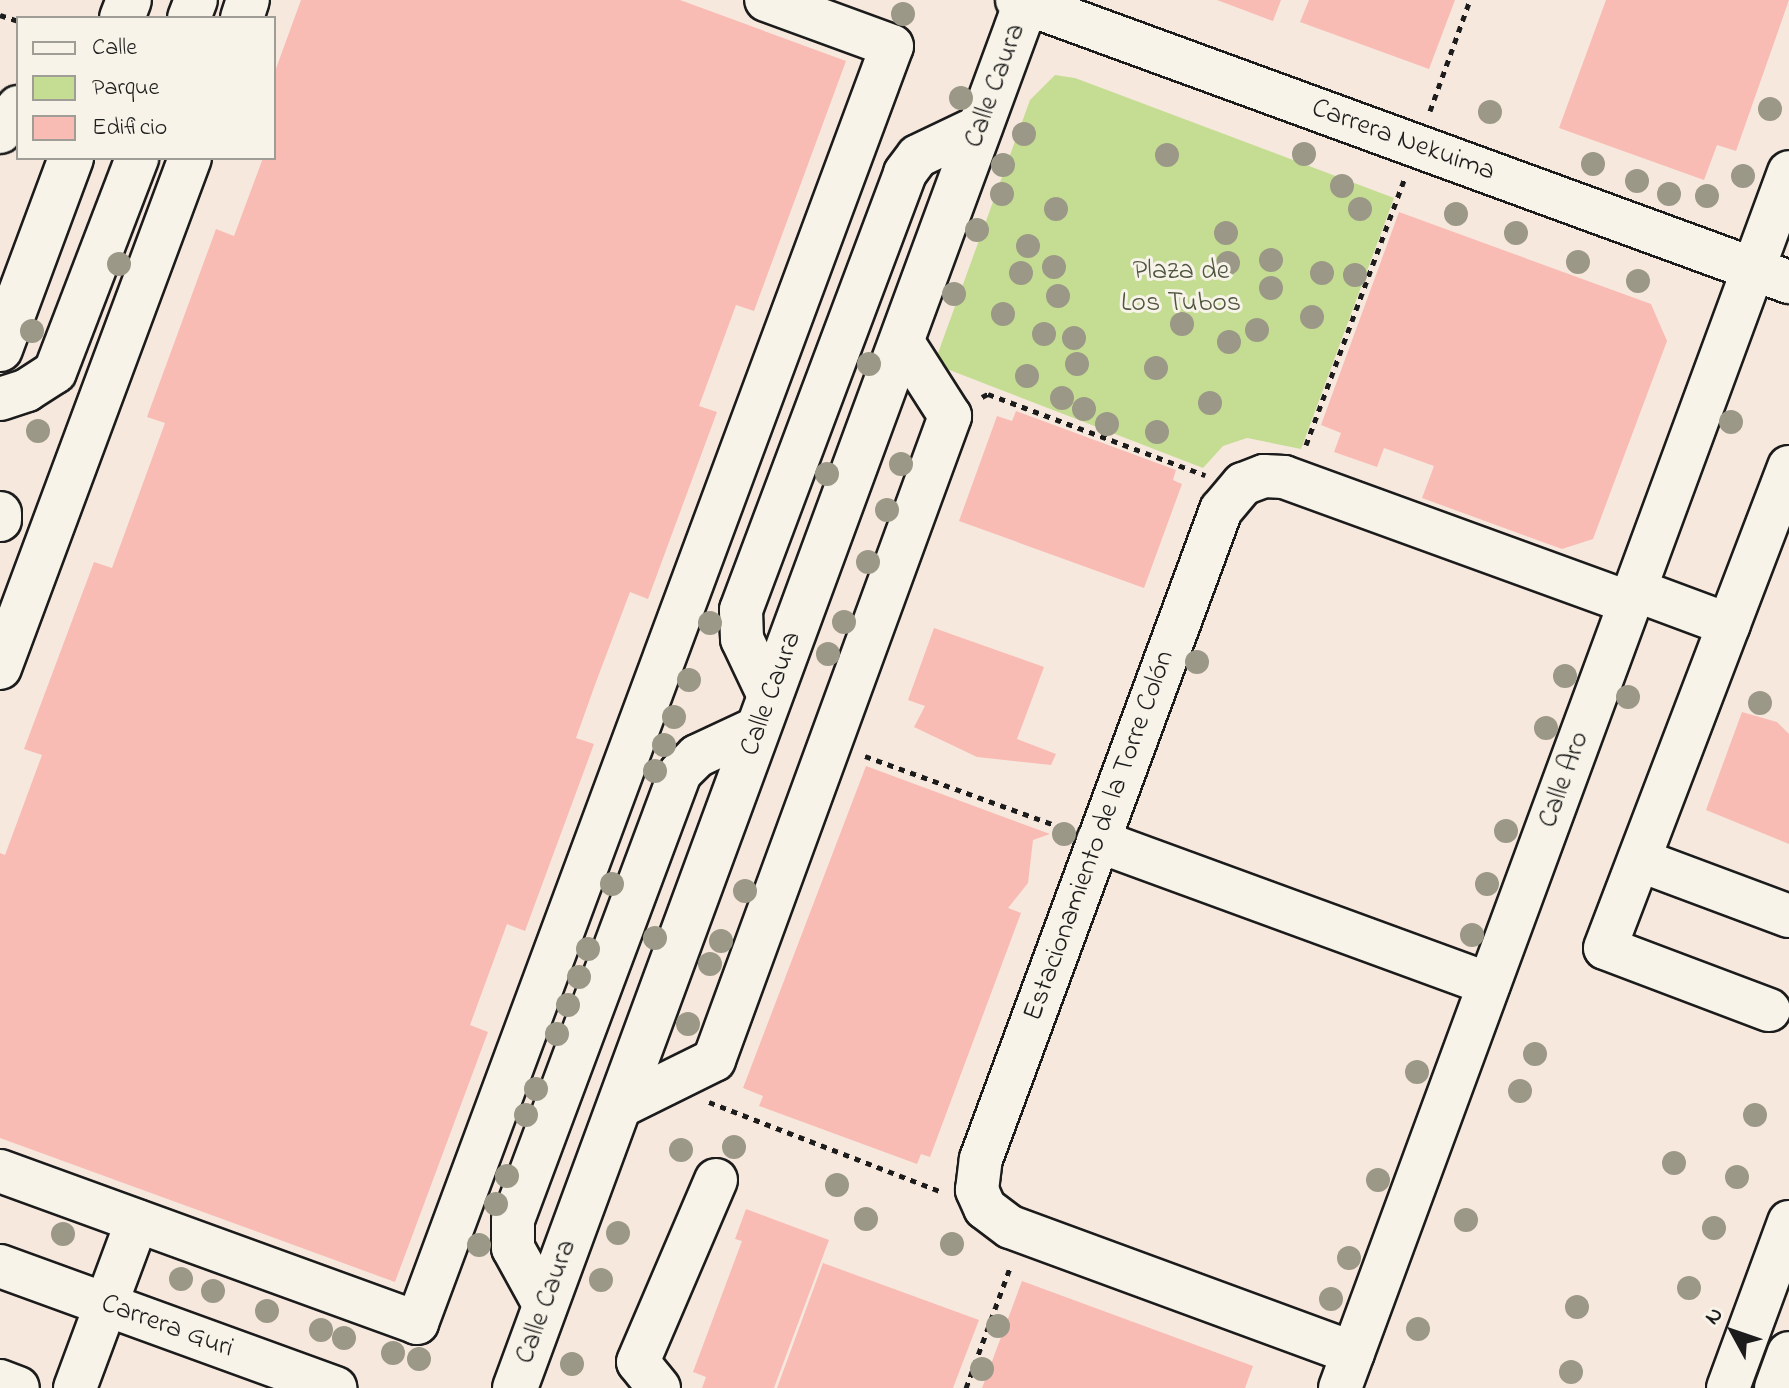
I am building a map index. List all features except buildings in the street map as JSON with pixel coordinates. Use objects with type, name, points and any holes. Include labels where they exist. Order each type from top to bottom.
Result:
[{"type":"main road","name":"Calle Caura","points":[[515,1388],[981,126],[1024,1]]},
{"type":"main road","points":[[0,349],[70,160]]},
{"type":"street","points":[[0,1171],[417,1323],[418,1270],[695,576],[892,46],[766,0]]},
{"type":"street","name":"Carrera Nekuima","points":[[1024,1],[1072,9],[1417,145],[1771,275]]},
{"type":"street","points":[[0,132],[16,110]]},
{"type":"street","points":[[545,1306],[513,1248],[513,1220],[680,773],[697,756],[765,713],[740,631],[747,595],[905,173],[918,156],[981,126]]},
{"type":"street","points":[[0,399],[27,390],[55,372],[136,160]]},
{"type":"street","points":[[0,668],[189,160]]},
{"type":"street","name":"Calle Aro","points":[[1347,1370],[1632,596],[1771,275],[1789,172]]},
{"type":"street","points":[[69,340],[116,357]]},
{"type":"street","points":[[619,1107],[714,1060],[950,416],[902,341]]},
{"type":"street","points":[[1769,1010],[1605,948],[1789,467]]},
{"type":"street","points":[[1226,500],[1253,479],[1274,475],[1632,596],[1729,625]]},
{"type":"street","name":"Estacionamiento de la Torre Colón","points":[[977,1190],[981,1159],[1226,500]]},
{"type":"street","points":[[0,513],[0,520]]},
{"type":"street","points":[[695,576],[747,595]]},
{"type":"street","points":[[1098,841],[1489,984]]},
{"type":"street","points":[[1639,860],[1789,916]]},
{"type":"street","points":[[659,1388],[638,1362],[716,1180]]},
{"type":"street","points":[[977,1190],[993,1216],[1024,1233],[1347,1370]]},
{"type":"street","points":[[75,1388],[137,1221]]},
{"type":"street","points":[[1728,1388],[1789,1222]]},
{"type":"street","name":"Carrera Guri","points":[[0,1266],[335,1388]]},
{"type":"street","points":[[1776,1388],[1789,1353]]},
{"type":"street","points":[[0,1381],[18,1388]]},
{"type":"path","points":[[1294,480],[1470,0]]},
{"type":"path","points":[[950,416],[988,394],[1207,476],[1226,500]]},
{"type":"path","points":[[830,744],[1098,841]]},
{"type":"path","points":[[691,1071],[710,1104],[953,1197],[977,1190]]},
{"type":"path","points":[[966,1388],[1024,1233]]},
{"type":"green space","name":"Plaza de Los Tubos","points":[[1055,75],[1075,78],[1394,198],[1301,449],[1247,438],[1223,446],[1203,468],[934,364],[1030,100]]}]
